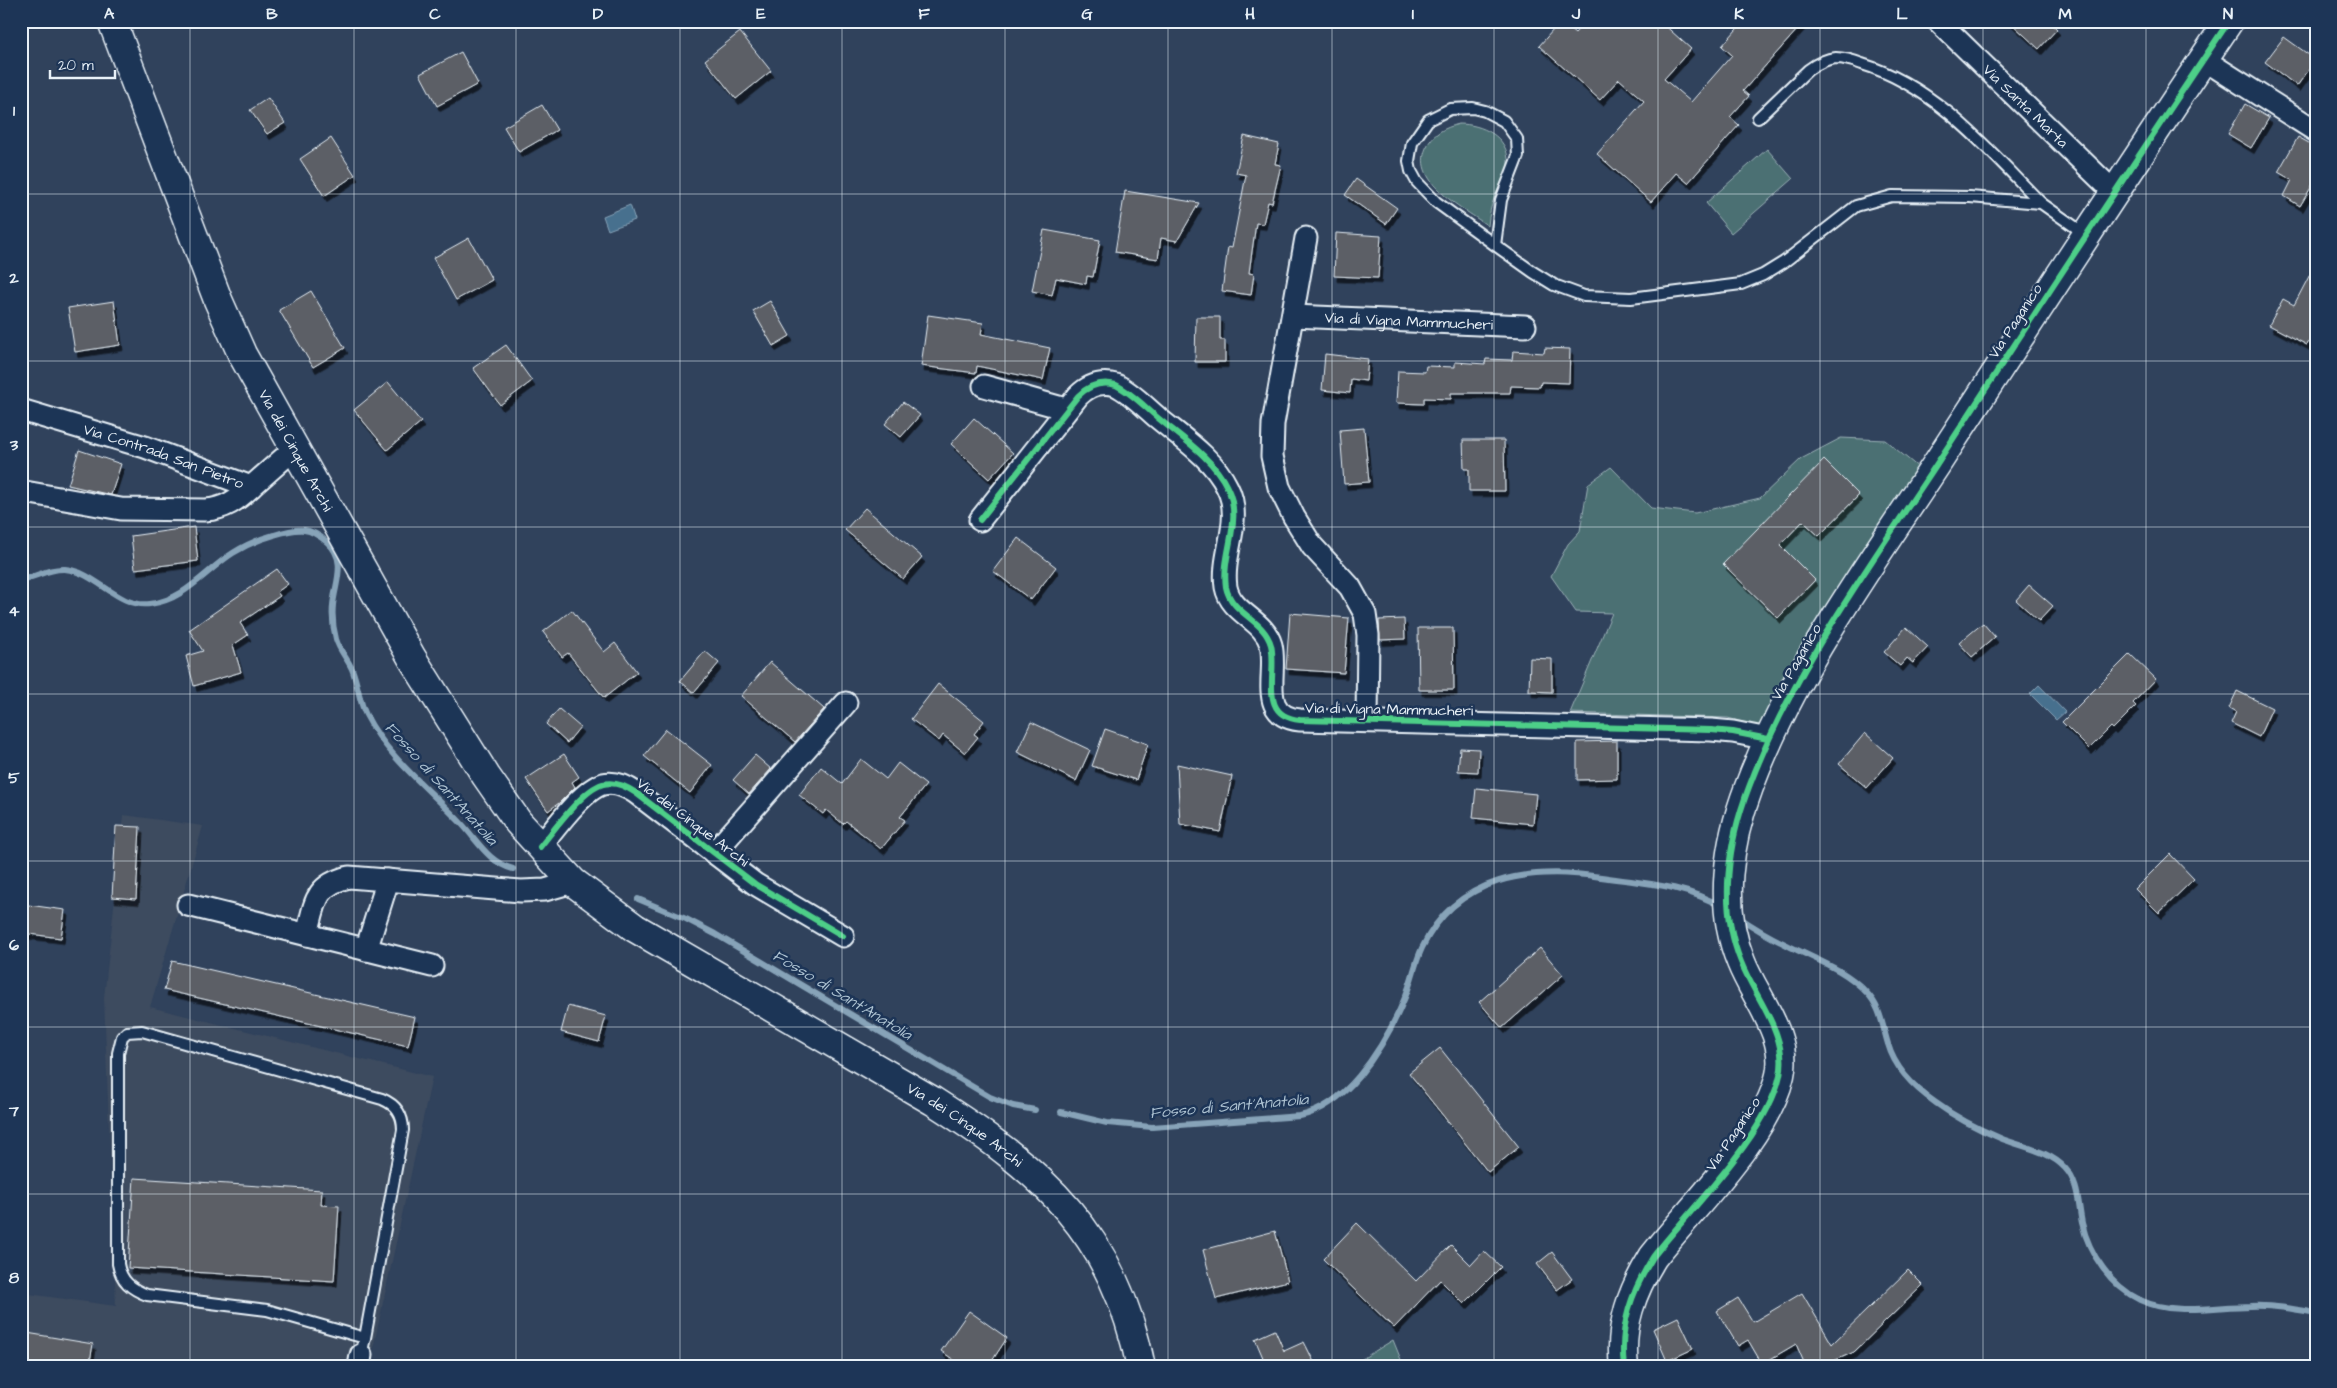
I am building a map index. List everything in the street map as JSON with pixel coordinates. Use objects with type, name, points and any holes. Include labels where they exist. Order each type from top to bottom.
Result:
[{"type":"main road","name":"Via dei Cinque Archi","points":[[112,21],[233,335],[254,379],[426,682],[499,796],[540,847],[573,882],[635,928],[940,1106],[1033,1174],[1079,1222],[1102,1255],[1126,1309],[1141,1367]]},
{"type":"main road","name":"Via Paganico","points":[[1624,1367],[1623,1340],[1626,1316],[1641,1277],[1653,1256],[1746,1142],[1768,1106],[1778,1085],[1781,1062],[1776,1037],[1738,955],[1728,900],[1728,871],[1739,816],[1768,739],[1816,649],[2086,234],[2229,21]]},
{"type":"street","name":"Via Santa Marta","points":[[1938,21],[2114,192]]},
{"type":"street","points":[[2203,59],[2316,131]]},
{"type":"street","name":"Via di Vigna Mammucheri","points":[[1306,238],[1273,424],[1274,467],[1283,496],[1303,532],[1324,562],[1350,587],[1365,614],[1368,635],[1367,720]]},
{"type":"street","name":"Via di Vigna Mammucheri","points":[[1293,316],[1526,326]]},
{"type":"street","name":"Via di Vigna Mammucheri","points":[[980,520],[1066,409],[1088,387],[1102,382],[1116,385],[1206,460],[1224,480],[1233,505],[1232,534],[1226,568],[1227,592],[1236,608],[1256,622],[1268,637],[1273,656],[1272,700],[1280,712],[1294,719],[1712,730],[1741,733],[1768,739]]},
{"type":"street","points":[[984,386],[1066,409]]},
{"type":"street","name":"Via Contrada San Pietro","points":[[21,410],[145,447],[251,487],[294,449]]},
{"type":"street","points":[[25,492],[121,509],[206,510],[218,509],[230,504],[251,487]]},
{"type":"street","name":"Via dei Cinque Archi","points":[[714,853],[846,703]]},
{"type":"street","name":"Via dei Cinque Archi","points":[[540,847],[584,796],[597,786],[611,783],[624,786],[636,793],[755,884],[843,936]]},
{"type":"street","points":[[308,935],[317,897],[328,884],[355,877],[532,891],[573,882]]},
{"type":"street","points":[[366,950],[388,880]]},
{"type":"street","points":[[188,905],[432,966]]},
{"type":"lane","points":[[1758,118],[1817,63],[1837,58],[1872,67],[1902,81],[1942,108],[1988,148],[2041,203],[2086,234]]},
{"type":"lane","points":[[1495,245],[1501,200],[1518,156],[1517,139],[1504,121],[1484,111],[1473,108],[1450,109],[1428,120],[1419,130],[1409,154],[1411,171],[1425,192],[1436,202],[1495,245],[1545,280],[1564,289],[1595,297],[1631,298],[1701,290],[1752,280],[1794,255],[1846,212],[1856,206],[1880,198],[1942,196],[2041,203]]},
{"type":"lane","points":[[142,1031],[382,1099],[394,1106],[401,1118],[403,1130],[362,1353],[267,1310],[147,1294],[136,1291],[123,1279],[118,1264],[118,1052],[122,1036],[127,1032],[142,1031]]},
{"type":"shaded area","points":[[630,205],[635,220],[608,230],[603,216]]},
{"type":"shaded area","points":[[2039,685],[2065,712],[2056,720],[2030,694]]},
{"type":"shaded area","points":[[124,815],[203,826],[150,1007],[432,1077],[369,1367],[21,1367],[21,1293],[116,1306],[104,998]]},
{"type":"green space","points":[[1459,124],[1476,126],[1492,133],[1504,146],[1507,154],[1508,163],[1505,176],[1492,203],[1488,226],[1443,194],[1426,173],[1423,161],[1426,148],[1432,138],[1449,127]]},
{"type":"green space","points":[[1767,149],[1793,179],[1731,233],[1706,203]]},
{"type":"green space","points":[[1841,438],[1885,440],[1919,468],[1784,675],[1761,727],[1728,718],[1570,713],[1612,613],[1576,612],[1551,576],[1568,544],[1580,531],[1588,484],[1611,467],[1651,508],[1695,513],[1760,498],[1801,459]]},
{"type":"green space","points":[[1393,1340],[1404,1367],[1349,1367]]},
{"type":"building","points":[[1561,21],[1575,33],[1586,21],[1660,21],[1691,49],[1664,79],[1691,102],[1732,55],[1722,46],[1744,21],[1805,21],[1743,91],[1749,96],[1730,117],[1739,125],[1688,183],[1676,173],[1651,202],[1597,154],[1644,101],[1619,79],[1600,100],[1539,46]]},
{"type":"building","points":[[2009,21],[2049,21],[2057,29],[2039,49]]},
{"type":"building","points":[[740,32],[771,71],[736,99],[705,60]]},
{"type":"building","points":[[2284,37],[2316,60],[2297,86],[2265,62]]},
{"type":"building","points":[[461,52],[478,84],[437,106],[420,74]]},
{"type":"building","points":[[268,98],[285,123],[267,134],[250,110]]},
{"type":"building","points":[[2245,104],[2269,118],[2251,148],[2228,134]]},
{"type":"building","points":[[542,105],[557,130],[519,152],[504,127]]},
{"type":"building","points":[[1244,136],[1279,144],[1275,164],[1281,165],[1272,203],[1268,202],[1263,224],[1256,223],[1249,273],[1254,274],[1251,295],[1222,291],[1228,247],[1232,248],[1246,175],[1236,173]]},
{"type":"building","points":[[2298,137],[2316,147],[2316,179],[2300,206],[2284,196],[2292,180],[2278,172]]},
{"type":"building","points":[[331,138],[355,175],[324,196],[300,159]]},
{"type":"building","points":[[1356,179],[1397,208],[1386,224],[1345,195]]},
{"type":"building","points":[[1125,191],[1199,203],[1177,241],[1161,238],[1158,259],[1115,252]]},
{"type":"building","points":[[1044,230],[1100,240],[1093,277],[1087,276],[1086,284],[1056,278],[1052,295],[1032,291]]},
{"type":"building","points":[[1336,233],[1381,236],[1378,278],[1334,276]]},
{"type":"building","points":[[469,238],[492,280],[456,300],[433,258]]},
{"type":"building","points":[[2316,263],[2316,329],[2307,345],[2269,325],[2283,299],[2294,305]]},
{"type":"building","points":[[311,291],[345,348],[313,367],[279,310]]},
{"type":"building","points":[[114,301],[120,345],[75,352],[68,308]]},
{"type":"building","points":[[770,301],[790,336],[773,346],[753,311]]},
{"type":"building","points":[[928,315],[983,323],[981,334],[1050,348],[1043,380],[977,366],[976,373],[921,366]]},
{"type":"building","points":[[1196,317],[1220,317],[1220,340],[1225,340],[1225,362],[1195,362]]},
{"type":"building","points":[[506,345],[532,381],[500,405],[473,368]]},
{"type":"building","points":[[1545,348],[1570,349],[1569,383],[1541,382],[1540,387],[1511,386],[1510,393],[1451,393],[1451,399],[1424,398],[1424,404],[1396,403],[1398,371],[1425,372],[1426,366],[1455,367],[1455,362],[1485,364],[1486,359],[1512,360],[1513,351],[1544,353]]},
{"type":"building","points":[[1325,354],[1368,359],[1366,381],[1351,379],[1350,393],[1322,390]]},
{"type":"building","points":[[388,382],[421,422],[387,450],[354,410]]},
{"type":"building","points":[[903,402],[920,415],[901,437],[885,424]]},
{"type":"building","points":[[974,418],[1013,453],[989,479],[951,444]]},
{"type":"building","points":[[1364,428],[1369,482],[1344,484],[1340,430]]},
{"type":"building","points":[[1463,440],[1504,440],[1505,491],[1469,491],[1469,469],[1464,469]]},
{"type":"building","points":[[79,450],[121,464],[111,495],[68,485]]},
{"type":"building","points":[[1824,460],[1859,495],[1819,536],[1803,521],[1780,545],[1815,580],[1778,618],[1723,564]]},
{"type":"building","points":[[865,508],[922,557],[903,579],[845,530]]},
{"type":"building","points":[[194,527],[198,561],[135,569],[131,536]]},
{"type":"building","points":[[1018,538],[1056,567],[1031,600],[993,571]]},
{"type":"building","points":[[277,569],[288,584],[277,592],[280,596],[240,623],[248,635],[233,645],[241,672],[194,686],[186,656],[203,651],[189,630]]},
{"type":"building","points":[[2029,585],[2053,606],[2039,621],[2016,600]]},
{"type":"building","points":[[572,610],[604,652],[615,643],[637,672],[604,698],[568,653],[562,657],[543,632]]},
{"type":"building","points":[[1290,613],[1349,618],[1344,673],[1286,669]]},
{"type":"building","points":[[1404,619],[1405,639],[1380,640],[1379,620]]},
{"type":"building","points":[[1983,623],[1995,637],[1972,657],[1959,643]]},
{"type":"building","points":[[1906,627],[1928,647],[1913,663],[1907,658],[1900,666],[1884,652]]},
{"type":"building","points":[[1418,628],[1453,628],[1454,690],[1419,690]]},
{"type":"building","points":[[705,651],[719,663],[694,693],[680,681]]},
{"type":"building","points":[[2130,654],[2156,679],[2133,703],[2136,706],[2089,749],[2062,722]]},
{"type":"building","points":[[1530,658],[1552,659],[1552,692],[1529,691]]},
{"type":"building","points":[[770,662],[824,709],[795,742],[741,696]]},
{"type":"building","points":[[938,684],[984,721],[974,734],[978,737],[965,753],[943,735],[939,741],[911,719]]},
{"type":"building","points":[[2237,691],[2272,708],[2259,737],[2231,723],[2236,712],[2229,708]]},
{"type":"building","points":[[559,709],[580,727],[567,743],[546,724]]},
{"type":"building","points":[[1031,722],[1090,750],[1076,781],[1017,752]]},
{"type":"building","points":[[666,729],[712,765],[690,793],[644,756]]},
{"type":"building","points":[[1105,729],[1148,744],[1136,780],[1092,766]]},
{"type":"building","points":[[1865,733],[1893,758],[1867,788],[1839,764]]},
{"type":"building","points":[[1617,741],[1617,779],[1577,780],[1577,742]]},
{"type":"building","points":[[1460,748],[1479,749],[1478,772],[1458,771]]},
{"type":"building","points":[[564,754],[579,777],[572,782],[575,787],[548,811],[526,779]]},
{"type":"building","points":[[755,755],[771,769],[749,794],[733,780]]},
{"type":"building","points":[[861,759],[886,779],[898,763],[926,785],[900,817],[905,820],[881,849],[846,821],[843,824],[826,810],[823,814],[799,795],[821,767],[842,784]]},
{"type":"building","points":[[1177,764],[1232,776],[1220,832],[1180,824]]},
{"type":"building","points":[[1476,788],[1536,794],[1533,824],[1473,818]]},
{"type":"building","points":[[116,826],[140,827],[136,899],[112,897]]},
{"type":"building","points":[[2170,854],[2194,879],[2159,913],[2135,889]]},
{"type":"building","points":[[21,904],[65,910],[61,938],[21,933]]},
{"type":"building","points":[[1540,948],[1563,975],[1502,1028],[1479,1002]]},
{"type":"building","points":[[172,961],[415,1017],[408,1046],[164,990]]},
{"type":"building","points":[[568,1006],[606,1016],[599,1042],[561,1032]]},
{"type":"building","points":[[1440,1048],[1519,1147],[1488,1172],[1409,1073]]},
{"type":"building","points":[[134,1178],[322,1190],[321,1205],[339,1206],[334,1281],[128,1268]]},
{"type":"building","points":[[1357,1223],[1416,1281],[1451,1245],[1471,1265],[1484,1251],[1501,1267],[1464,1304],[1440,1280],[1394,1328],[1323,1259]]},
{"type":"building","points":[[1275,1231],[1288,1281],[1216,1299],[1203,1250]]},
{"type":"building","points":[[1552,1252],[1572,1279],[1557,1290],[1537,1264]]},
{"type":"building","points":[[1908,1270],[1923,1285],[1854,1352],[1820,1367],[1806,1367],[1796,1344],[1762,1364],[1748,1340],[1738,1346],[1717,1311],[1738,1298],[1753,1322],[1802,1293],[1832,1344]]},
{"type":"building","points":[[969,1311],[1007,1338],[988,1367],[964,1367],[941,1351]]},
{"type":"building","points":[[1678,1317],[1693,1349],[1667,1361],[1653,1329]]},
{"type":"building","points":[[1275,1330],[1284,1351],[1304,1342],[1314,1362],[1305,1367],[1250,1367],[1264,1360],[1255,1339]]},
{"type":"building","points":[[21,1332],[93,1344],[89,1367],[21,1367]]},
{"type":"waterway","name":"Fosso di Sant'Anatolia","points":[[21,580],[53,570],[65,569],[87,576],[127,601],[138,604],[150,604],[174,597],[185,591],[233,553],[258,540],[296,530],[316,534],[327,542],[337,556],[339,572],[333,609],[335,635],[337,643],[352,669],[364,710],[375,731],[397,759],[461,823],[484,850],[504,866],[513,869]]},
{"type":"waterway","name":"Fosso di Sant'Anatolia","points":[[1061,1112],[1107,1123],[1152,1127],[1300,1116],[1325,1106],[1340,1096],[1353,1083],[1379,1048],[1401,1006],[1422,948],[1437,924],[1454,905],[1475,891],[1498,881],[1548,873],[1575,874],[1648,883],[1679,889],[1722,907]]},
{"type":"waterway","name":"Fosso di Sant'Anatolia","points":[[638,899],[686,919],[715,934],[990,1097],[1013,1106],[1035,1110]]},
{"type":"waterway","name":"Fosso di Sant'Anatolia","points":[[1737,916],[1774,939],[1829,965],[1858,984],[1875,1004],[1891,1053],[1896,1062],[1907,1078],[1928,1097],[1975,1127],[2043,1153],[2065,1168],[2073,1180],[2085,1235],[2090,1246],[2111,1278],[2129,1294],[2153,1305],[2167,1308],[2195,1309],[2267,1306],[2316,1313]]},
{"type":"cycle path","points":[[1624,1367],[1623,1337],[1625,1323],[1639,1283],[1653,1257],[1744,1146],[1760,1122],[1772,1098],[1780,1075],[1780,1046],[1769,1017],[1741,962],[1734,941],[1728,897],[1731,852],[1736,830],[1749,787],[1767,744],[1787,702],[1810,661],[1859,581],[2229,21]]},
{"type":"cycle path","points":[[980,520],[1078,396],[1086,389],[1096,385],[1105,383],[1116,385],[1133,396],[1196,449],[1214,467],[1227,487],[1232,499],[1233,524],[1226,562],[1226,587],[1234,604],[1255,622],[1267,636],[1271,645],[1274,702],[1278,711],[1287,717],[1300,720],[1711,730],[1768,739]]},
{"type":"cycle path","points":[[540,847],[569,811],[586,794],[603,784],[612,783],[620,785],[636,793],[755,884],[843,936]]}]
